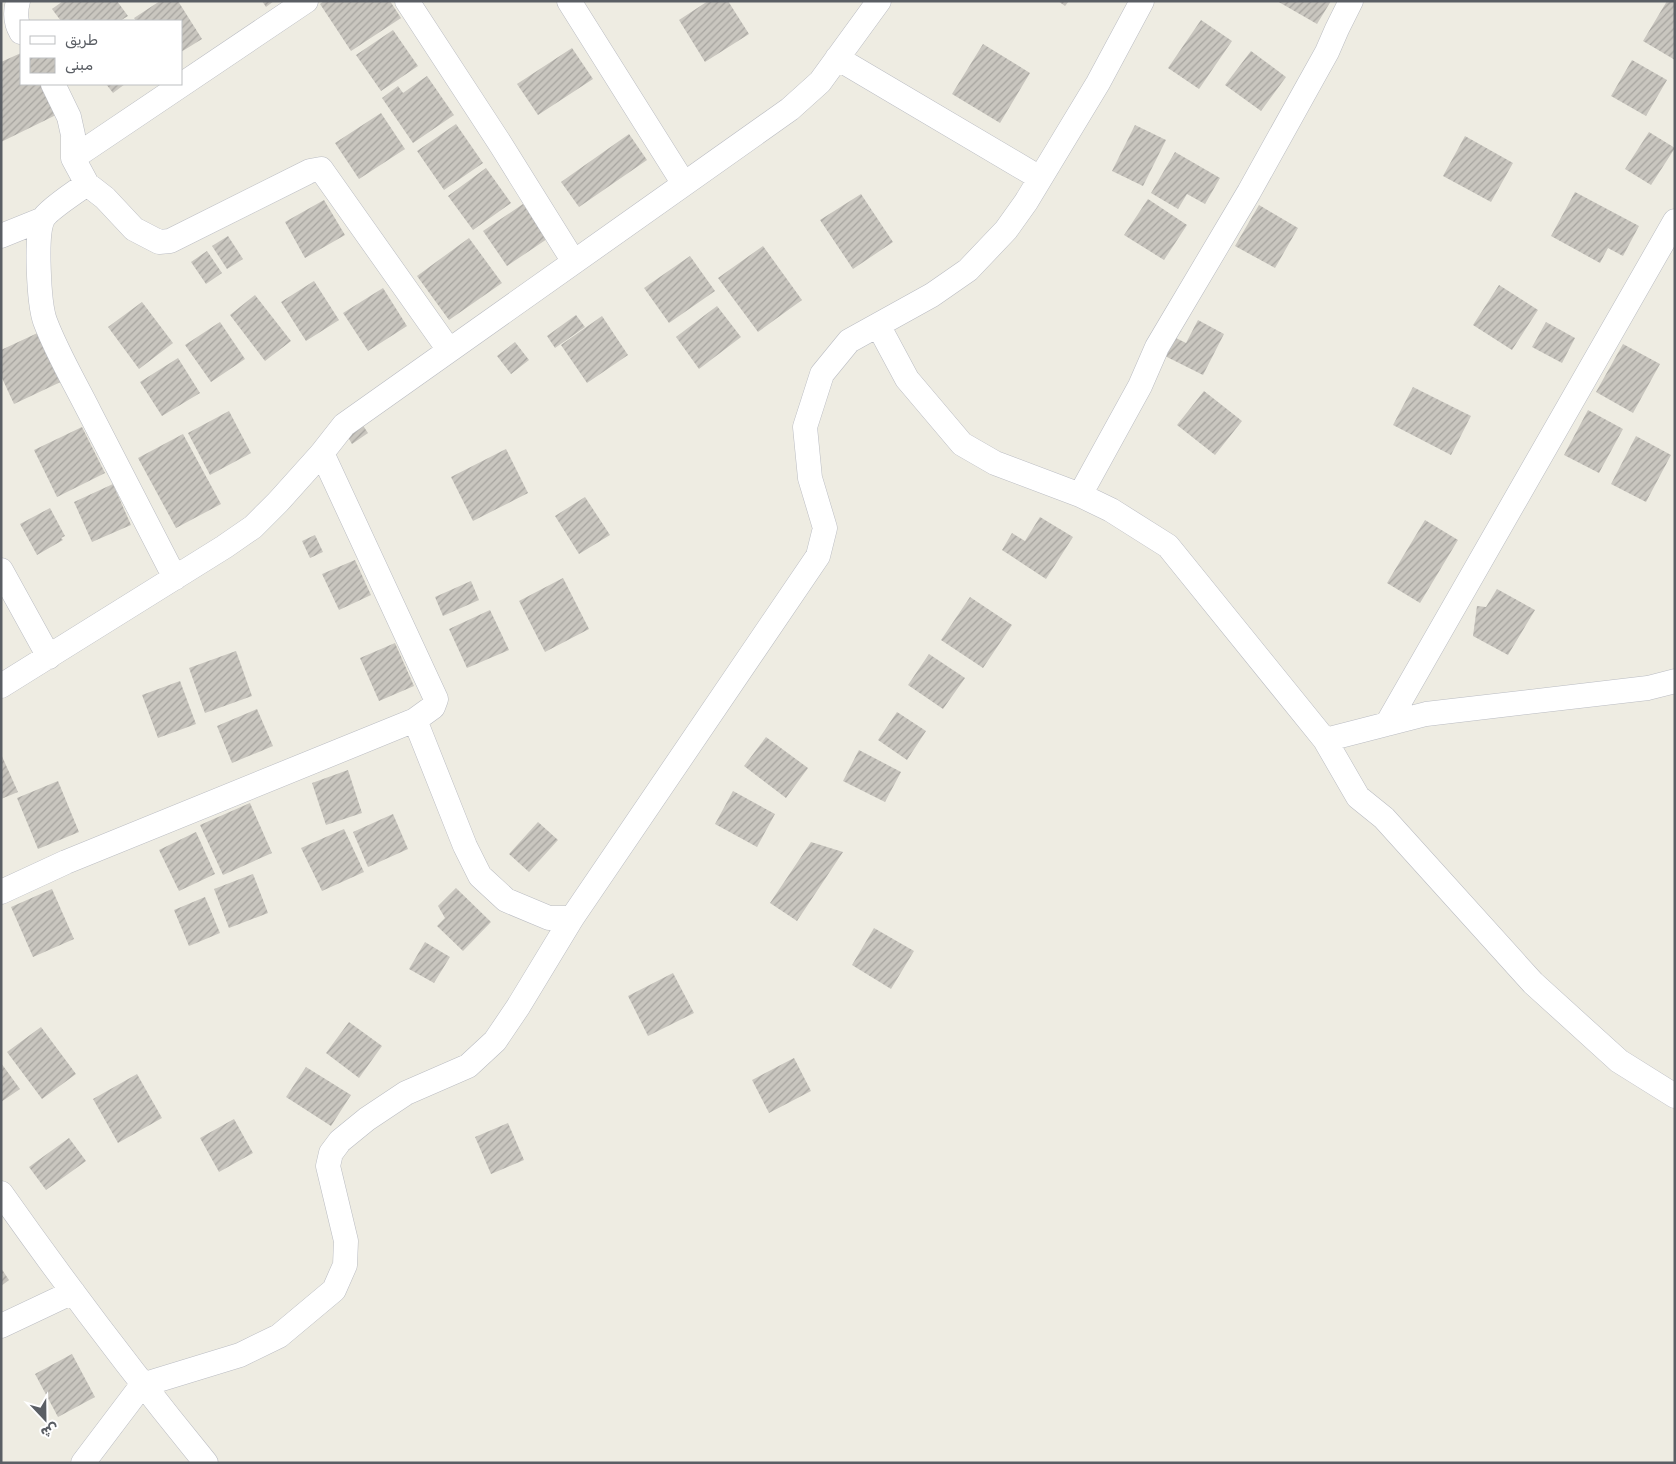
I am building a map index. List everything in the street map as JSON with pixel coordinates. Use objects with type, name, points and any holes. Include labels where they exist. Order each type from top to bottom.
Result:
[{"type":"street","points":[[182,85],[306,1]]},
{"type":"street","points":[[408,1],[501,144],[574,262]]},
{"type":"street","points":[[569,1],[684,184]]},
{"type":"street","points":[[1,686],[254,527],[296,484],[344,425],[790,108],[820,82],[879,1]]},
{"type":"street","points":[[83,1463],[142,1385],[240,1355],[279,1336],[334,1290],[345,1265],[346,1241],[328,1166],[331,1153],[340,1141],[375,1114],[406,1093],[468,1066],[495,1041],[572,918],[818,556],[825,528],[810,478],[805,428],[822,374],[849,341],[932,295],[968,270],[1006,230],[1098,84],[1142,1]]},
{"type":"street","points":[[1080,495],[1140,386],[1157,346],[1254,183],[1327,52],[1336,29],[1351,1]]},
{"type":"street","points":[[837,58],[1040,178]]},
{"type":"street","points":[[53,85],[69,117],[73,135],[73,158],[87,184],[105,198],[134,229],[159,242],[170,241],[310,171],[317,168],[321,169],[449,350]]},
{"type":"street","points":[[73,158],[181,85]]},
{"type":"street","points":[[1,236],[43,219],[66,198],[87,184]]},
{"type":"street","points":[[43,219],[39,242],[38,274],[44,320],[175,578]]},
{"type":"street","points":[[1387,724],[1675,221]]},
{"type":"street","points":[[878,325],[907,379],[962,444],[995,463],[1080,495],[1111,510],[1168,546],[1325,740],[1358,797],[1384,818],[1533,983],[1619,1061],[1675,1096]]},
{"type":"street","points":[[1,892],[66,862],[415,720],[433,707],[436,699],[322,453]]},
{"type":"street","points":[[1,570],[49,657]]},
{"type":"street","points":[[1325,740],[1426,714],[1648,688],[1675,681]]},
{"type":"street","points":[[415,720],[465,846],[480,876],[506,900],[549,918],[572,918]]},
{"type":"street","points":[[1,1193],[142,1385],[206,1463]]},
{"type":"street","points":[[1,1326],[72,1292]]},
{"type":"building","points":[[63,1],[117,1],[128,16],[122,20],[60,20],[52,9]]},
{"type":"building","points":[[160,1],[178,1],[202,39],[182,51],[182,20],[135,20],[134,18]]},
{"type":"building","points":[[262,1],[274,1],[266,7]]},
{"type":"building","points":[[324,1],[390,1],[401,18],[351,51],[320,4]]},
{"type":"building","points":[[708,1],[728,1],[749,34],[705,62],[679,20]]},
{"type":"building","points":[[1058,1],[1069,1],[1065,6]]},
{"type":"building","points":[[1277,1],[1331,1],[1317,24]]},
{"type":"building","points":[[1667,1],[1675,1],[1675,60],[1643,41]]},
{"type":"building","points":[[1201,20],[1232,41],[1199,89],[1168,68]]},
{"type":"building","points":[[393,30],[418,66],[381,91],[356,55]]},
{"type":"building","points":[[983,44],[1030,73],[1000,123],[952,94]]},
{"type":"building","points":[[572,48],[593,79],[538,115],[517,84]]},
{"type":"building","points":[[1251,51],[1286,77],[1261,111],[1225,85]]},
{"type":"building","points":[[20,53],[20,85],[44,85],[58,114],[1,142],[1,62]]},
{"type":"building","points":[[1632,60],[1667,80],[1646,116],[1611,96]]},
{"type":"building","points":[[427,76],[454,115],[413,143],[382,98],[398,86],[403,93]]},
{"type":"building","points":[[107,85],[124,85],[113,93]]},
{"type":"building","points":[[381,113],[405,149],[359,179],[335,143]]},
{"type":"building","points":[[456,124],[483,163],[444,190],[417,151]]},
{"type":"building","points":[[1135,125],[1166,140],[1143,186],[1112,171]]},
{"type":"building","points":[[1649,132],[1675,148],[1651,185],[1625,169]]},
{"type":"building","points":[[629,134],[647,160],[579,207],[561,182]]},
{"type":"building","points":[[1465,136],[1513,163],[1491,202],[1443,176]]},
{"type":"building","points":[[1175,152],[1220,178],[1205,204],[1187,194],[1178,209],[1151,193]]},
{"type":"building","points":[[486,168],[511,203],[473,230],[448,196]]},
{"type":"building","points":[[1575,192],[1639,226],[1623,256],[1608,248],[1600,263],[1551,236]]},
{"type":"building","points":[[861,194],[893,242],[853,269],[820,220]]},
{"type":"building","points":[[1148,199],[1187,225],[1164,260],[1124,235]]},
{"type":"building","points":[[324,200],[345,235],[305,258],[285,222]]},
{"type":"building","points":[[523,204],[547,239],[507,266],[483,231]]},
{"type":"building","points":[[1259,205],[1298,228],[1275,268],[1235,246]]},
{"type":"building","points":[[228,236],[243,259],[227,269],[212,246]]},
{"type":"building","points":[[469,238],[502,283],[449,320],[417,276]]},
{"type":"building","points":[[763,246],[802,300],[758,332],[718,278]]},
{"type":"building","points":[[207,251],[222,273],[206,284],[191,262]]},
{"type":"building","points":[[690,256],[715,291],[669,323],[644,288]]},
{"type":"building","points":[[314,281],[339,320],[306,341],[281,302]]},
{"type":"building","points":[[1499,285],[1538,310],[1512,350],[1473,325]]},
{"type":"building","points":[[383,288],[407,326],[368,351],[343,313]]},
{"type":"building","points":[[255,295],[291,341],[265,361],[230,315]]},
{"type":"building","points":[[142,302],[173,343],[139,369],[108,327]]},
{"type":"building","points":[[717,306],[741,337],[699,369],[676,337]]},
{"type":"building","points":[[576,315],[585,327],[555,348],[547,336]]},
{"type":"building","points":[[602,316],[628,355],[587,383],[561,345]]},
{"type":"building","points":[[1198,320],[1224,334],[1203,375],[1165,356],[1174,337],[1186,343]]},
{"type":"building","points":[[220,322],[245,359],[211,382],[185,345]]},
{"type":"building","points":[[1546,322],[1575,338],[1562,363],[1532,347]]},
{"type":"building","points":[[44,330],[67,379],[14,404],[1,376],[1,350]]},
{"type":"building","points":[[515,342],[529,360],[511,374],[497,356]]},
{"type":"building","points":[[1623,344],[1660,364],[1633,413],[1596,392]]},
{"type":"building","points":[[178,358],[200,393],[162,416],[140,382]]},
{"type":"building","points":[[1413,387],[1471,416],[1451,455],[1393,425]]},
{"type":"building","points":[[1204,391],[1242,421],[1215,455],[1177,425]]},
{"type":"building","points":[[1588,410],[1623,429],[1599,473],[1564,455]]},
{"type":"building","points":[[229,411],[251,453],[210,475],[188,433]]},
{"type":"building","points":[[362,424],[368,433],[352,444],[346,434]]},
{"type":"building","points":[[82,427],[105,473],[57,497],[34,450]]},
{"type":"building","points":[[183,434],[221,504],[176,528],[138,458]]},
{"type":"building","points":[[1636,436],[1671,455],[1646,502],[1611,484]]},
{"type":"building","points":[[506,449],[528,493],[473,521],[451,477]]},
{"type":"building","points":[[113,484],[131,525],[92,542],[74,502]]},
{"type":"building","points":[[585,497],[610,535],[579,554],[555,516]]},
{"type":"building","points":[[50,508],[65,536],[61,538],[63,540],[37,555],[20,524]]},
{"type":"building","points":[[1040,517],[1073,537],[1046,579],[1002,550],[1012,533],[1025,541]]},
{"type":"building","points":[[1425,520],[1458,540],[1420,603],[1387,583]]},
{"type":"building","points":[[315,535],[323,552],[310,558],[302,541]]},
{"type":"building","points":[[355,560],[371,595],[339,610],[322,574]]},
{"type":"building","points":[[563,578],[589,629],[545,652],[519,601]]},
{"type":"building","points":[[471,581],[479,600],[443,616],[435,597]]},
{"type":"building","points":[[1497,589],[1535,610],[1508,655],[1473,636],[1477,606],[1486,607]]},
{"type":"building","points":[[970,597],[1012,625],[983,668],[941,640]]},
{"type":"building","points":[[490,610],[509,650],[467,668],[449,629]]},
{"type":"building","points":[[395,643],[414,686],[379,701],[360,658]]},
{"type":"building","points":[[236,651],[252,696],[205,713],[189,668]]},
{"type":"building","points":[[929,654],[965,678],[943,709],[908,685]]},
{"type":"building","points":[[180,681],[196,724],[158,738],[142,695]]},
{"type":"building","points":[[257,709],[273,746],[232,763],[217,726]]},
{"type":"building","points":[[897,712],[926,731],[907,760],[878,740]]},
{"type":"building","points":[[766,737],[808,768],[786,798],[744,766]]},
{"type":"building","points":[[859,750],[901,772],[885,802],[843,781]]},
{"type":"building","points":[[1,754],[18,792],[1,799]]},
{"type":"building","points":[[348,770],[362,813],[326,825],[312,783]]},
{"type":"building","points":[[58,781],[79,832],[38,849],[17,798]]},
{"type":"building","points":[[733,791],[775,814],[757,847],[715,824]]},
{"type":"building","points":[[250,803],[272,853],[223,875],[200,825]]},
{"type":"building","points":[[393,814],[408,849],[368,867],[353,832]]},
{"type":"building","points":[[538,822],[558,840],[529,872],[509,854]]},
{"type":"building","points":[[344,829],[364,872],[322,891],[301,848]]},
{"type":"building","points":[[196,832],[215,874],[179,891],[159,850]]},
{"type":"building","points":[[811,842],[843,852],[797,921],[770,903]]},
{"type":"building","points":[[253,874],[268,913],[229,928],[214,889]]},
{"type":"building","points":[[456,888],[491,922],[463,951],[437,926],[445,918],[438,906]]},
{"type":"building","points":[[52,889],[74,939],[33,957],[11,907]]},
{"type":"building","points":[[205,897],[220,933],[189,946],[174,910]]},
{"type":"building","points":[[874,928],[914,951],[891,989],[852,965]]},
{"type":"building","points":[[425,942],[450,957],[434,983],[409,969]]},
{"type":"building","points":[[673,973],[694,1013],[648,1036],[628,996]]},
{"type":"building","points":[[349,1022],[382,1046],[359,1078],[326,1053]]},
{"type":"building","points":[[41,1027],[76,1074],[42,1099],[7,1052]]},
{"type":"building","points":[[794,1058],[811,1091],[769,1113],[752,1080]]},
{"type":"building","points":[[1,1063],[20,1089],[1,1102]]},
{"type":"building","points":[[306,1067],[351,1095],[331,1126],[286,1097]]},
{"type":"building","points":[[137,1074],[162,1118],[118,1143],[93,1099]]},
{"type":"building","points":[[234,1119],[253,1153],[219,1172],[200,1138]]},
{"type":"building","points":[[508,1123],[524,1160],[491,1174],[475,1137]]},
{"type":"building","points":[[69,1138],[86,1161],[46,1190],[29,1167]]},
{"type":"building","points":[[1,1268],[9,1280],[1,1286]]},
{"type":"building","points":[[72,1354],[95,1397],[58,1417],[35,1374]]}]
